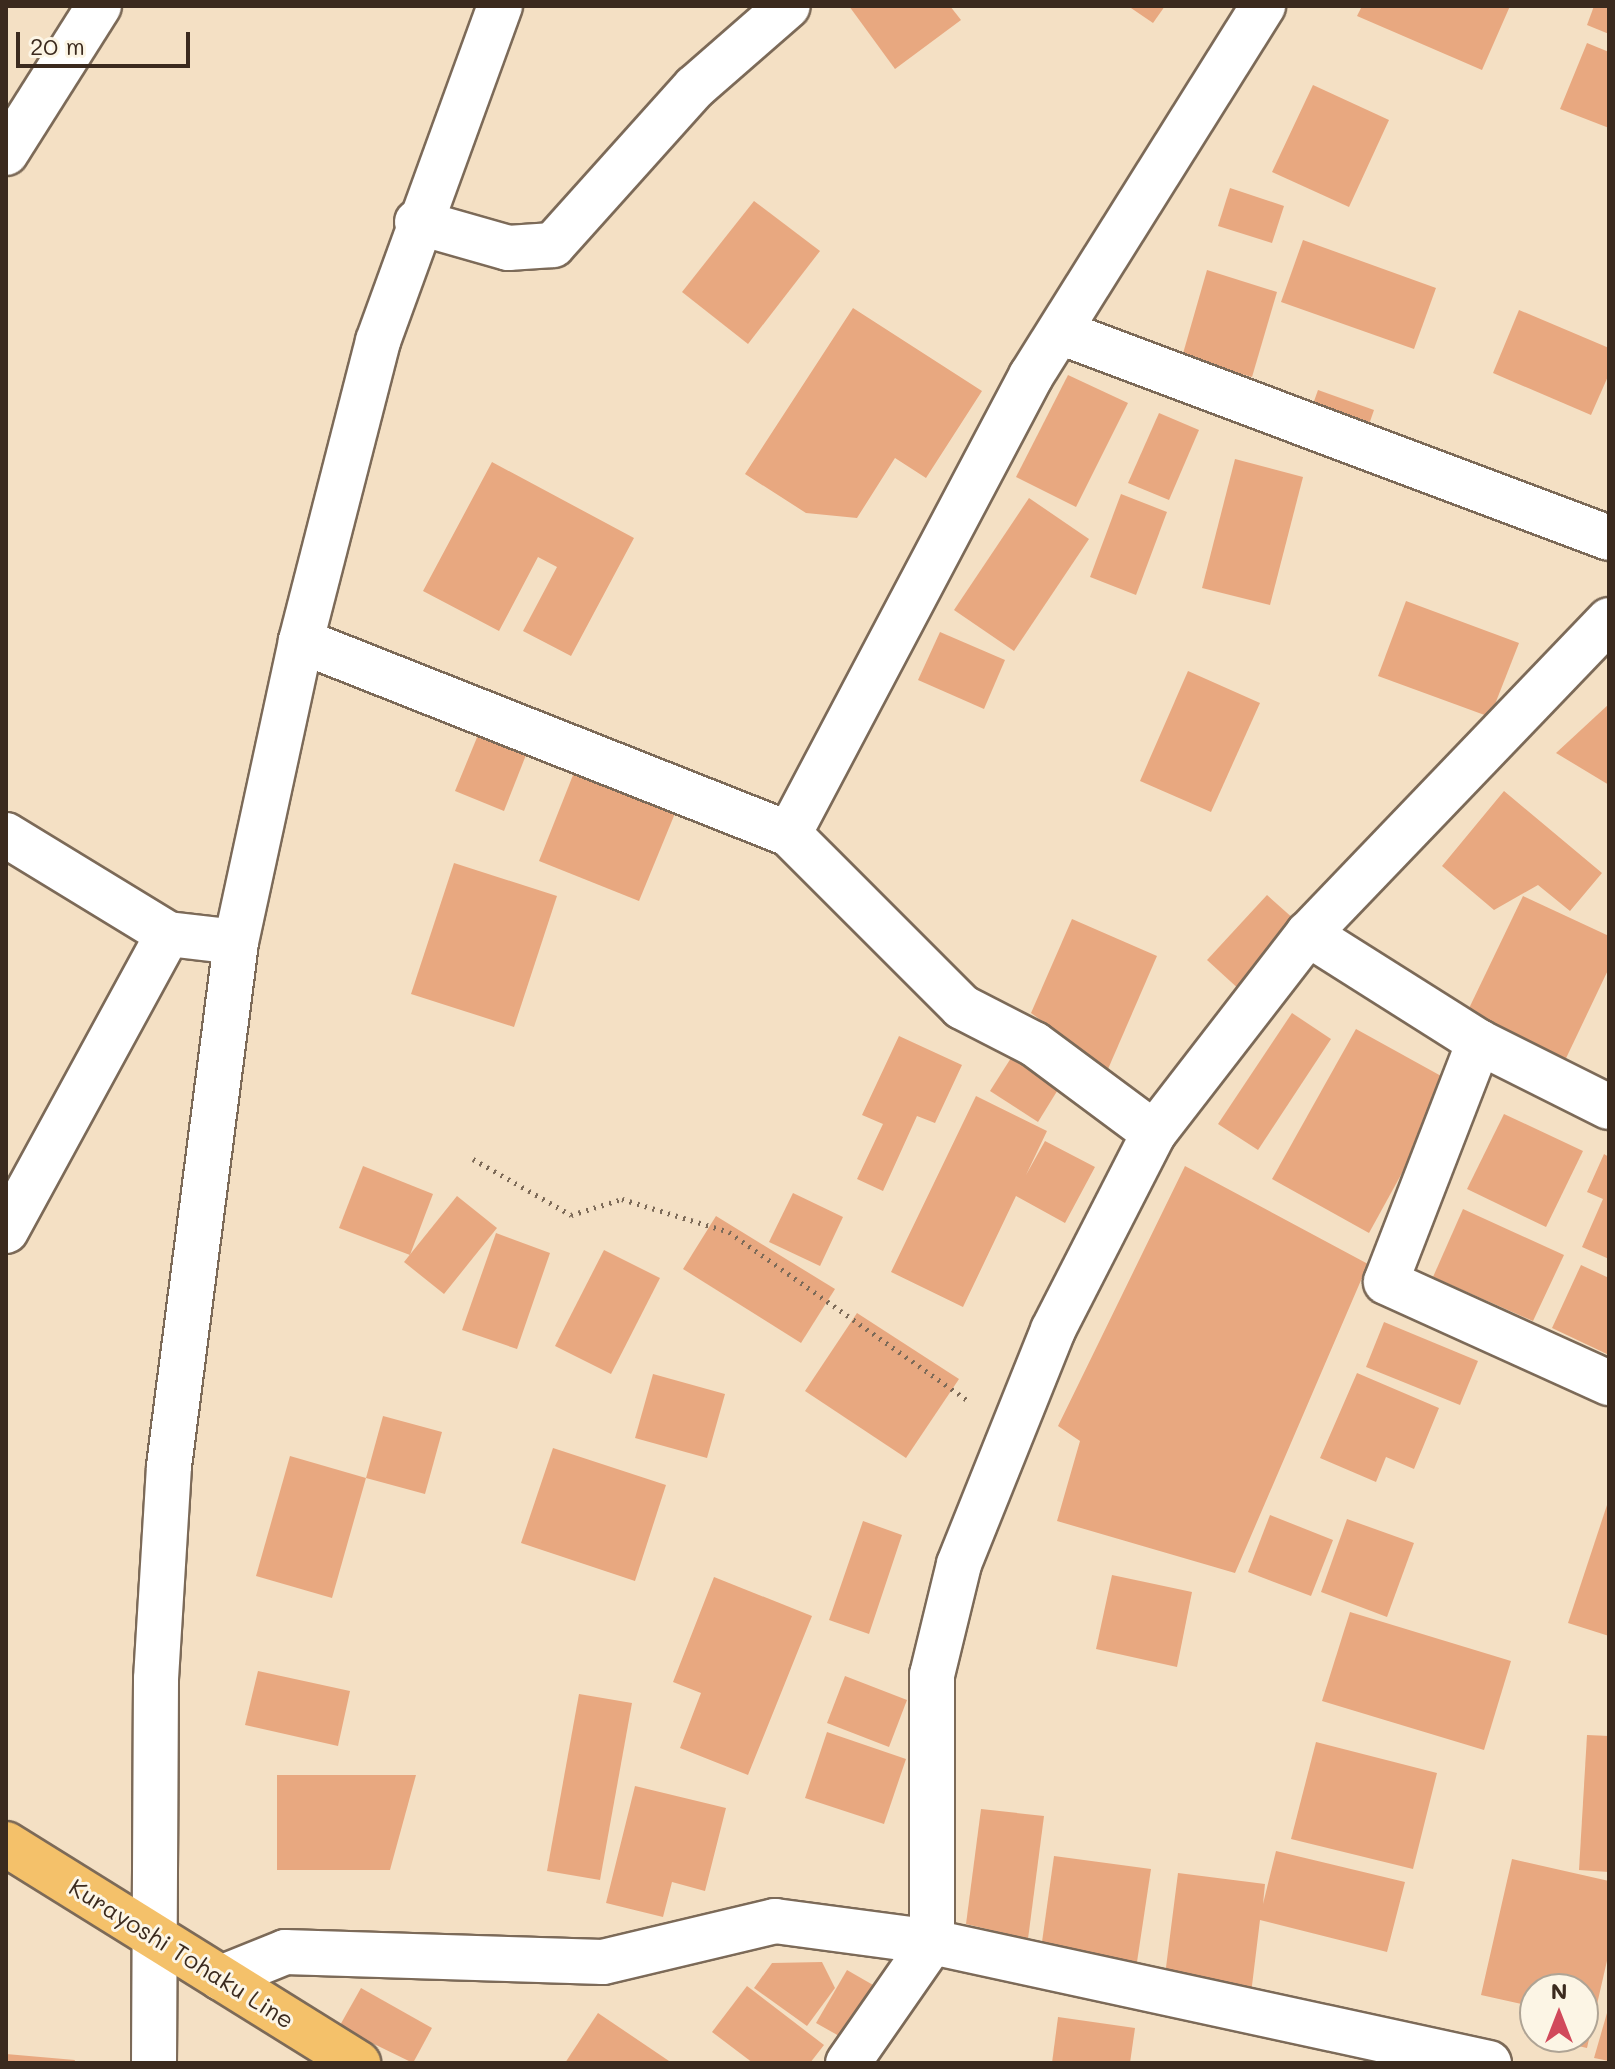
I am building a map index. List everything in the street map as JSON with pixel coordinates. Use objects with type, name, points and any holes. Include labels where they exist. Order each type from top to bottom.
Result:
[{"type":"main road","name":"Kurayoshi Tohaku Line","points":[[6,1844],[150,1937],[358,2063]]},
{"type":"street","points":[[6,153],[99,6]]},
{"type":"street","points":[[154,2063],[150,1937],[169,1466],[236,942],[301,641],[417,222],[500,6]]},
{"type":"street","points":[[417,222],[508,248],[553,245],[695,87],[788,6]]},
{"type":"street","points":[[789,834],[1060,332],[1263,6]]},
{"type":"street","points":[[1060,332],[1609,538]]},
{"type":"street","points":[[848,2063],[932,1942],[932,1675],[959,1564],[1053,1330],[1154,1133],[1308,934],[1609,620]]},
{"type":"street","points":[[301,641],[789,834],[962,1007],[1034,1044],[1154,1133]]},
{"type":"street","points":[[6,835],[168,934],[236,942]]},
{"type":"street","points":[[6,1231],[168,934]]},
{"type":"street","points":[[1308,934],[1479,1042],[1609,1107]]},
{"type":"street","points":[[1479,1042],[1386,1282],[1609,1383]]},
{"type":"street","points":[[221,1978],[285,1952],[603,1962],[775,1921],[932,1942],[1489,2063]]},
{"type":"path","points":[[473,1159],[571,1215],[622,1199],[729,1232],[966,1400],[1031,1390]]},
{"type":"building","points":[[849,6],[950,6],[961,20],[895,69]]},
{"type":"building","points":[[1128,6],[1165,6],[1153,23]]},
{"type":"building","points":[[1362,6],[1510,6],[1482,70],[1357,16]]},
{"type":"building","points":[[1594,6],[1609,6],[1609,34],[1587,25]]},
{"type":"building","points":[[1587,43],[1609,52],[1609,128],[1560,109]]},
{"type":"building","points":[[1313,85],[1389,120],[1349,207],[1272,172]]},
{"type":"building","points":[[1230,188],[1284,206],[1272,243],[1218,226]]},
{"type":"building","points":[[754,201],[820,251],[748,344],[682,292]]},
{"type":"building","points":[[1303,240],[1436,288],[1414,349],[1281,302]]},
{"type":"building","points":[[1207,270],[1277,292],[1252,377],[1182,357]]},
{"type":"building","points":[[853,308],[982,391],[926,478],[895,458],[857,518],[806,513],[745,474]]},
{"type":"building","points":[[1519,310],[1609,348],[1609,374],[1591,415],[1493,373]]},
{"type":"building","points":[[1068,375],[1128,403],[1076,507],[1016,477]]},
{"type":"building","points":[[1318,390],[1374,410],[1364,439],[1308,418]]},
{"type":"building","points":[[1159,413],[1199,430],[1169,500],[1128,483]]},
{"type":"building","points":[[1235,459],[1303,477],[1270,605],[1202,588]]},
{"type":"building","points":[[492,462],[634,538],[571,656],[523,631],[557,567],[538,557],[499,631],[423,591]]},
{"type":"building","points":[[1121,494],[1167,512],[1136,595],[1090,577]]},
{"type":"building","points":[[1029,498],[1089,539],[1014,651],[954,610]]},
{"type":"building","points":[[1406,601],[1519,643],[1490,717],[1378,676]]},
{"type":"building","points":[[940,632],[1005,660],[984,709],[918,680]]},
{"type":"building","points":[[1188,671],[1260,703],[1211,812],[1140,781]]},
{"type":"building","points":[[1609,704],[1609,785],[1556,753]]},
{"type":"building","points":[[478,735],[526,755],[504,811],[455,791]]},
{"type":"building","points":[[577,765],[678,806],[639,901],[539,861]]},
{"type":"building","points":[[1504,791],[1602,873],[1570,911],[1538,885],[1494,910],[1442,866]]},
{"type":"building","points":[[454,863],[557,896],[514,1027],[411,994]]},
{"type":"building","points":[[1267,895],[1313,936],[1253,1002],[1207,960]]},
{"type":"building","points":[[1523,896],[1609,936],[1609,968],[1559,1073],[1460,1027]]},
{"type":"building","points":[[1072,919],[1157,956],[1108,1069],[1031,1013]]},
{"type":"building","points":[[1292,1013],[1331,1039],[1258,1150],[1218,1124]]},
{"type":"building","points":[[1356,1029],[1452,1082],[1369,1233],[1272,1179]]},
{"type":"building","points":[[899,1036],[962,1065],[935,1123],[917,1116],[883,1191],[857,1179],[883,1124],[862,1115]]},
{"type":"building","points":[[1011,1058],[1059,1088],[1038,1122],[990,1091]]},
{"type":"building","points":[[976,1096],[1047,1131],[1026,1175],[1045,1141],[1095,1167],[1065,1223],[1016,1196],[963,1307],[891,1272]]},
{"type":"building","points":[[1504,1114],[1583,1151],[1546,1227],[1467,1189]]},
{"type":"building","points":[[1604,1154],[1609,1157],[1609,1259],[1582,1247],[1603,1199],[1587,1192]]},
{"type":"building","points":[[363,1166],[433,1194],[410,1255],[339,1228]]},
{"type":"building","points":[[1185,1166],[1368,1264],[1235,1573],[1057,1521],[1080,1441],[1058,1426]]},
{"type":"building","points":[[793,1193],[843,1217],[820,1266],[769,1242]]},
{"type":"building","points":[[457,1196],[497,1228],[444,1294],[404,1262]]},
{"type":"building","points":[[1463,1209],[1564,1255],[1533,1321],[1433,1277]]},
{"type":"building","points":[[716,1216],[835,1289],[801,1343],[683,1269]]},
{"type":"building","points":[[496,1233],[550,1253],[517,1349],[462,1330]]},
{"type":"building","points":[[604,1250],[660,1278],[611,1374],[555,1346]]},
{"type":"building","points":[[1581,1265],[1609,1278],[1609,1355],[1552,1328]]},
{"type":"building","points":[[857,1313],[959,1379],[906,1458],[805,1391]]},
{"type":"building","points":[[1384,1322],[1478,1361],[1460,1405],[1366,1367]]},
{"type":"building","points":[[1357,1373],[1439,1408],[1414,1469],[1386,1457],[1376,1482],[1320,1458]]},
{"type":"building","points":[[653,1374],[725,1394],[707,1458],[635,1438]]},
{"type":"building","points":[[383,1416],[442,1432],[425,1494],[366,1478]]},
{"type":"building","points":[[553,1448],[666,1485],[635,1581],[521,1543]]},
{"type":"building","points":[[290,1456],[366,1478],[332,1598],[256,1576]]},
{"type":"building","points":[[1609,1499],[1609,1636],[1568,1623]]},
{"type":"building","points":[[1270,1515],[1333,1540],[1311,1596],[1248,1572]]},
{"type":"building","points":[[1347,1519],[1414,1543],[1387,1617],[1321,1592]]},
{"type":"building","points":[[863,1521],[902,1535],[869,1634],[829,1620]]},
{"type":"building","points":[[1112,1575],[1192,1592],[1177,1667],[1096,1649]]},
{"type":"building","points":[[714,1577],[812,1616],[748,1775],[680,1748],[701,1693],[673,1682]]},
{"type":"building","points":[[1350,1612],[1511,1661],[1484,1750],[1322,1701]]},
{"type":"building","points":[[258,1671],[350,1691],[338,1746],[245,1725]]},
{"type":"building","points":[[845,1676],[907,1700],[889,1747],[827,1723]]},
{"type":"building","points":[[579,1694],[632,1703],[600,1880],[547,1871]]},
{"type":"building","points":[[827,1732],[906,1759],[884,1824],[805,1798]]},
{"type":"building","points":[[1587,1735],[1609,1736],[1609,1872],[1579,1870]]},
{"type":"building","points":[[1316,1742],[1437,1773],[1413,1869],[1291,1839]]},
{"type":"building","points":[[277,1775],[416,1775],[390,1870],[277,1870]]},
{"type":"building","points":[[635,1786],[726,1808],[705,1891],[672,1882],[663,1917],[606,1903]]},
{"type":"building","points":[[981,1809],[1044,1816],[1028,1939],[966,1924]]},
{"type":"building","points":[[1276,1851],[1405,1882],[1387,1952],[1260,1920],[1250,2002],[1163,1991],[1178,1873],[1265,1884],[1263,1904]]},
{"type":"building","points":[[1054,1856],[1151,1869],[1137,1962],[1041,1949]]},
{"type":"building","points":[[1512,1859],[1609,1881],[1609,1952],[1599,1996],[1599,1973],[1519,1973],[1519,2003],[1481,1995]]},
{"type":"building","points":[[822,1962],[835,1988],[807,2026],[754,1988],[772,1963]]},
{"type":"building","points":[[847,1970],[887,1993],[857,2046],[816,2023]]},
{"type":"building","points":[[747,1986],[824,2045],[810,2063],[753,2063],[712,2032]]},
{"type":"building","points":[[361,1988],[432,2028],[413,2063],[339,2027]]},
{"type":"building","points":[[1609,2006],[1609,2061],[1594,2058],[1595,2053],[1599,2053],[1599,2041]]},
{"type":"building","points":[[598,2013],[672,2063],[565,2063]]},
{"type":"building","points":[[1058,2017],[1135,2028],[1130,2063],[1052,2063]]},
{"type":"building","points":[[6,2054],[75,2060],[74,2063],[6,2063]]}]
